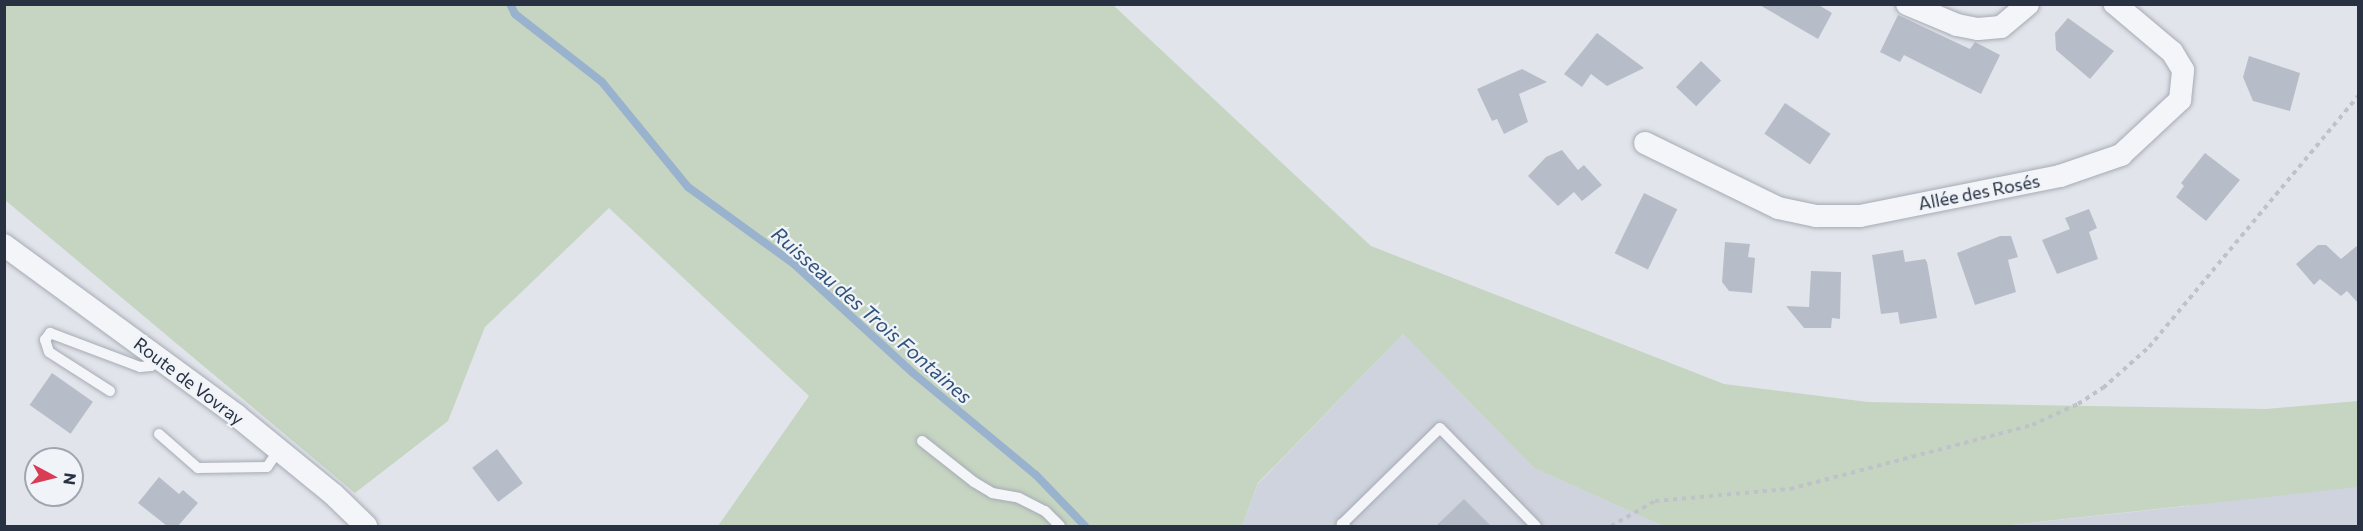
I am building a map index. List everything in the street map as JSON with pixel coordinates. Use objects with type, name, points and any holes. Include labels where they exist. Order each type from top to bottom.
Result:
[{"type":"street","points":[[1907,4],[1957,25],[1978,29],[2001,27],[2028,4]]},
{"type":"street","name":"Allée des Rosés","points":[[1645,143],[1778,208],[1816,216],[1860,216],[2060,176],[2121,155],[2180,100],[2183,70],[2172,52],[2115,4]]},
{"type":"street","name":"Route de Vovray","points":[[5,246],[279,450],[366,526]]},
{"type":"lane","points":[[110,391],[48,352],[45,340],[50,333],[140,367],[151,366],[158,358]]},
{"type":"lane","points":[[1345,526],[1342,524],[1440,428],[1536,526]]},
{"type":"lane","points":[[159,434],[198,468],[267,467],[279,450]]},
{"type":"lane","points":[[922,441],[974,482],[992,493],[1019,498],[1045,511],[1060,526]]},
{"type":"path","points":[[1611,526],[1655,501],[1790,489],[2032,425],[2078,404],[2103,388],[2156,339],[2358,96]]},
{"type":"shaded area","points":[[1403,334],[1534,468],[1663,526],[1242,526],[1258,484]]},
{"type":"shaded area","points":[[2358,446],[2358,526],[2001,526],[2188,506]]},
{"type":"green space","points":[[4,5],[1113,5],[1371,246],[1724,384],[1868,402],[2266,409],[2358,401],[2358,487],[2001,526],[1663,526],[1534,468],[1403,334],[1258,483],[1242,526],[718,526],[809,396],[609,208],[485,327],[448,421],[355,493],[5,200]]},
{"type":"building","points":[[1758,4],[1817,4],[1832,13],[1818,39]]},
{"type":"building","points":[[1898,15],[1970,49],[1975,42],[2000,55],[1981,94],[1904,55],[1900,62],[1880,52]]},
{"type":"building","points":[[2068,18],[2114,51],[2090,79],[2056,50],[2055,33]]},
{"type":"building","points":[[1597,33],[1644,68],[1607,86],[1591,74],[1582,87],[1564,74]]},
{"type":"building","points":[[2249,56],[2300,73],[2290,111],[2253,101],[2243,77]]},
{"type":"building","points":[[1701,61],[1721,80],[1696,106],[1676,87]]},
{"type":"building","points":[[1522,69],[1547,82],[1519,94],[1528,122],[1504,134],[1497,119],[1492,121],[1477,89]]},
{"type":"building","points":[[1785,103],[1831,134],[1810,164],[1764,134]]},
{"type":"building","points":[[1562,150],[1578,170],[1584,165],[1602,185],[1582,201],[1574,192],[1558,206],[1528,176],[1546,157]]},
{"type":"building","points":[[2205,153],[2240,180],[2206,221],[2176,197],[2184,186],[2181,183]]},
{"type":"building","points":[[1644,193],[1677,209],[1648,269],[1615,253]]},
{"type":"building","points":[[2089,209],[2097,228],[2089,232],[2098,259],[2057,274],[2042,240],[2070,229],[2065,218]]},
{"type":"building","points":[[2000,236],[2011,236],[2018,257],[2008,260],[2016,292],[1975,305],[1957,253]]},
{"type":"building","points":[[1725,242],[1750,244],[1748,257],[1755,258],[1752,293],[1729,291],[1722,282]]},
{"type":"building","points":[[2318,245],[2326,245],[2341,259],[2358,245],[2358,303],[2347,291],[2341,296],[2320,279],[2314,285],[2296,264]]},
{"type":"building","points":[[1903,250],[1905,262],[1925,259],[1927,262],[1937,318],[1900,324],[1898,312],[1881,314],[1872,255]]},
{"type":"building","points":[[1811,271],[1841,272],[1840,319],[1832,318],[1831,328],[1804,328],[1786,306],[1809,307]]},
{"type":"building","points":[[52,373],[93,402],[71,434],[30,405]]},
{"type":"building","points":[[497,449],[523,483],[498,502],[472,468]]},
{"type":"building","points":[[159,477],[179,494],[183,490],[198,503],[178,526],[167,526],[138,503]]},
{"type":"building","points":[[1464,499],[1491,526],[1436,526]]},
{"type":"waterway","name":"Ruisseau des Trois Fontaines","points":[[510,4],[515,14],[602,82],[688,187],[794,264],[913,373],[1036,475],[1085,526]]}]
